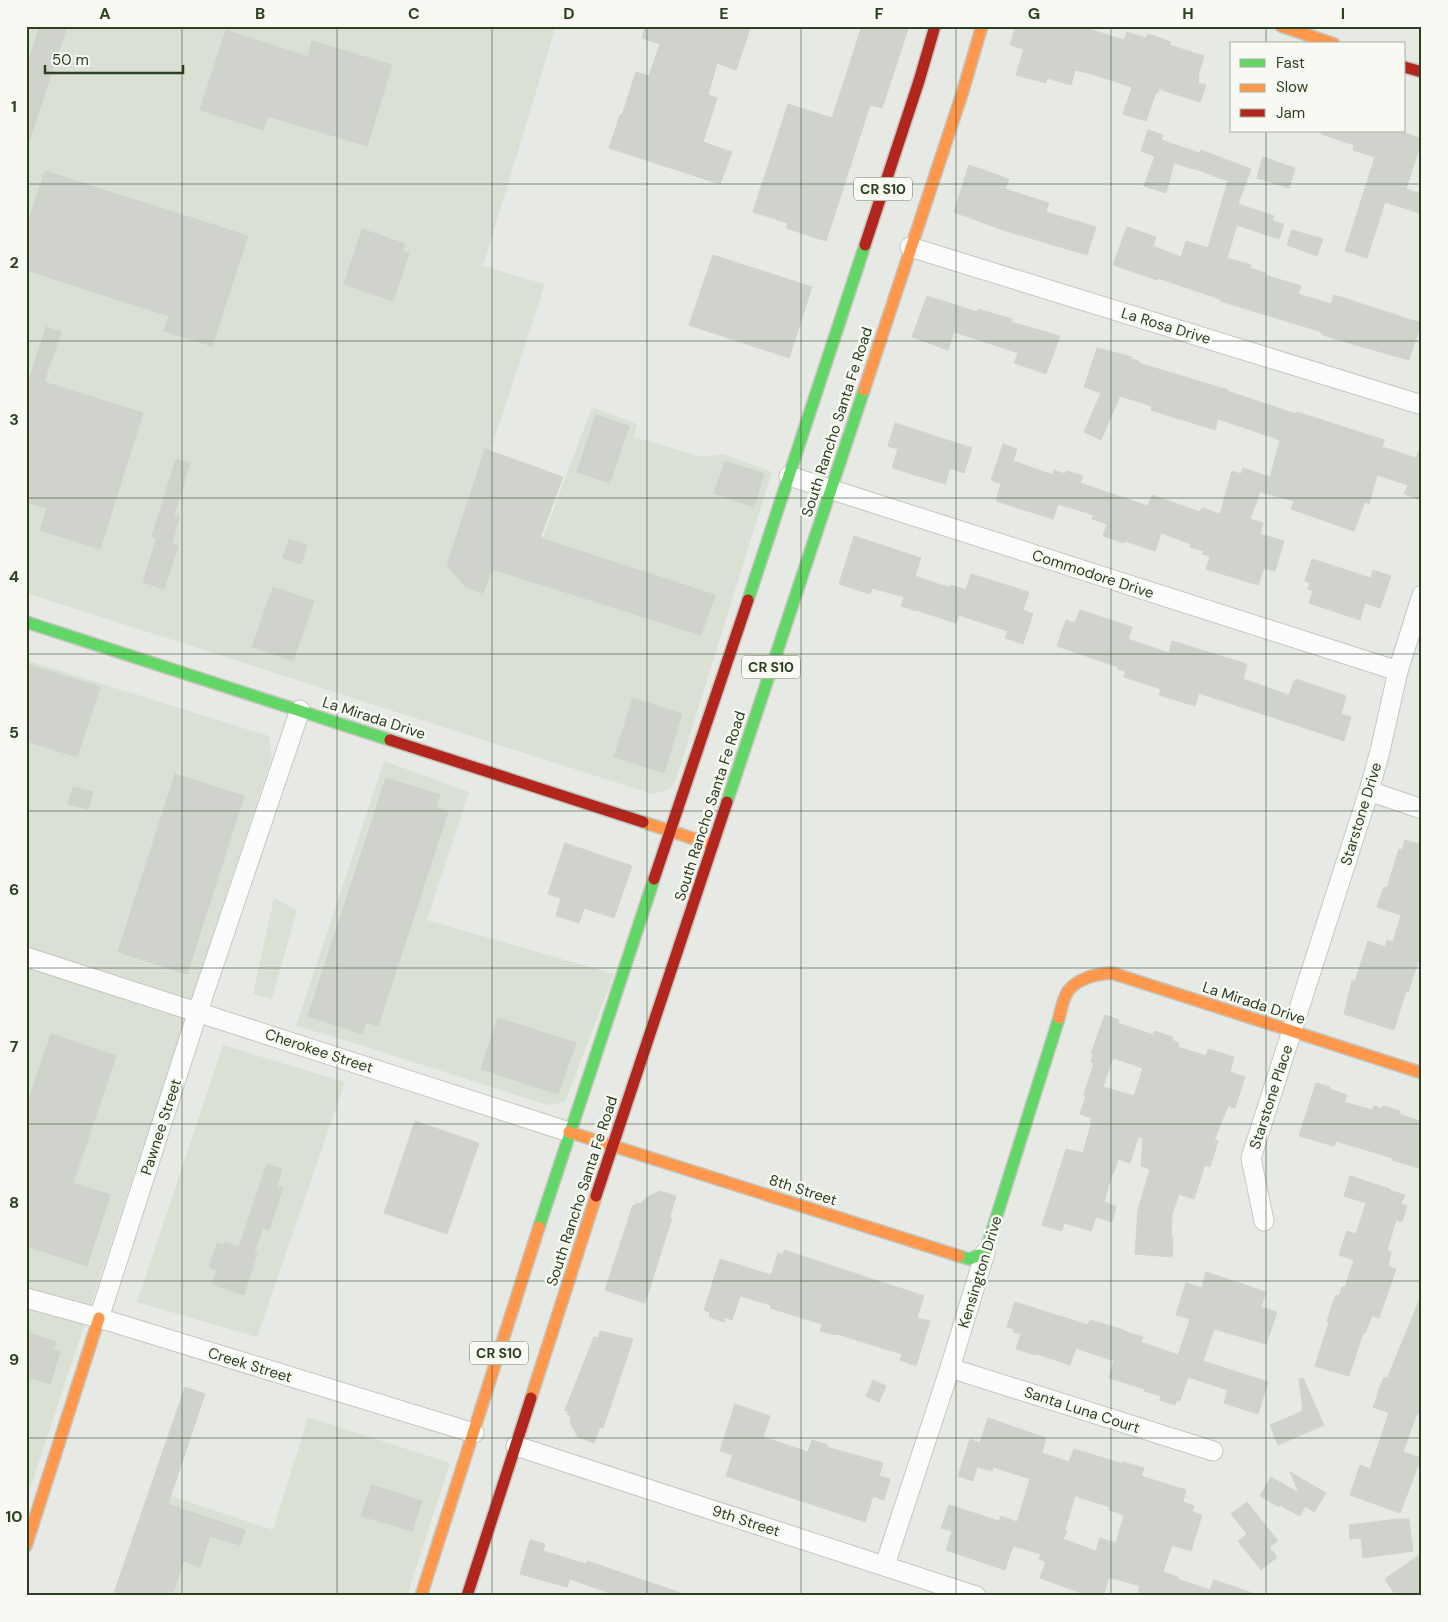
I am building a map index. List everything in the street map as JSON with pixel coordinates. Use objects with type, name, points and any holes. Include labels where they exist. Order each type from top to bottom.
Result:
[{"type":"main road","name":"South Rancho Santa Fe Road","points":[[421,1596],[569,1132],[789,476],[919,81],[935,26]]},
{"type":"main road","name":"South Rancho Santa Fe Road","points":[[467,1596],[612,1145],[962,94],[982,26]]},
{"type":"main road","points":[[1281,26],[1328,42]]},
{"type":"main road","points":[[1406,68],[1422,72]]},
{"type":"main road","name":"La Mirada Drive","points":[[26,622],[713,845]]},
{"type":"main road","name":"La Mirada Drive","points":[[1077,981],[1096,973],[1112,972],[1422,1073]]},
{"type":"main road","name":"Kensington Drive","points":[[986,1254],[1066,992],[1077,981]]},
{"type":"main road","name":"Cherokee Street","points":[[569,1132],[612,1145]]},
{"type":"main road","name":"8th Street","points":[[612,1145],[969,1259],[986,1254]]},
{"type":"main road","name":"Pawnee Street","points":[[26,1546],[99,1318]]},
{"type":"street","name":"La Rosa Drive","points":[[910,247],[1422,405]]},
{"type":"street","name":"Commodore Drive","points":[[789,476],[1398,671]]},
{"type":"street","name":"Starstone Drive","points":[[1292,1032],[1369,791],[1398,671],[1422,595]]},
{"type":"street","name":"Pawnee Street","points":[[99,1318],[198,1012],[300,710]]},
{"type":"street","points":[[1369,791],[1422,809]]},
{"type":"street","name":"Cherokee Street","points":[[26,957],[569,1132]]},
{"type":"street","name":"Starstone Place","points":[[1264,1222],[1252,1158],[1292,1032]]},
{"type":"street","name":"Kensington Drive","points":[[885,1566],[986,1254]]},
{"type":"street","name":"Creek Street","points":[[26,1298],[99,1318],[474,1433]]},
{"type":"street","name":"Santa Luna Court","points":[[950,1368],[1213,1451]]},
{"type":"street","name":"9th Street","points":[[516,1446],[976,1596]]},
{"type":"shaded area","points":[[26,26],[556,26],[483,266],[545,284],[470,514],[543,537],[592,407],[637,424],[634,437],[703,457],[723,454],[772,472],[675,783],[668,790],[652,794],[26,593]]},
{"type":"shaded area","points":[[26,660],[269,736],[272,756],[26,1501]]},
{"type":"shaded area","points":[[384,761],[469,792],[427,920],[614,974],[565,1102],[547,1105],[296,1026]]},
{"type":"shaded area","points":[[274,898],[297,910],[272,999],[253,994]]},
{"type":"shaded area","points":[[223,1045],[345,1082],[257,1337],[137,1302]]},
{"type":"shaded area","points":[[308,1417],[450,1463],[407,1596],[138,1596],[171,1496],[273,1530]]},
{"type":"building","points":[[40,26],[67,26],[29,142],[26,141],[26,69]]},
{"type":"building","points":[[645,26],[751,26],[736,70],[717,63],[708,95],[717,98],[703,142],[732,152],[720,184],[609,148],[636,72],[649,76],[660,44],[642,38]]},
{"type":"building","points":[[862,26],[909,26],[882,108],[870,105],[826,241],[786,228],[788,223],[753,212],[788,104],[832,118]]},
{"type":"building","points":[[1016,26],[1090,26],[1089,29],[1124,40],[1127,32],[1146,38],[1148,34],[1171,42],[1169,45],[1204,56],[1198,76],[1198,83],[1206,85],[1200,102],[1159,89],[1158,93],[1156,92],[1146,121],[1123,114],[1132,87],[1075,70],[1071,85],[1047,78],[1046,83],[1016,75],[1024,49],[1010,45]]},
{"type":"building","points":[[226,30],[308,57],[312,41],[392,65],[367,146],[268,116],[263,130],[200,110]]},
{"type":"building","points":[[1148,130],[1163,135],[1161,140],[1200,153],[1201,150],[1251,169],[1238,204],[1274,216],[1272,221],[1284,224],[1279,239],[1237,225],[1227,258],[1251,265],[1250,268],[1266,273],[1265,275],[1301,286],[1298,294],[1331,304],[1334,295],[1421,323],[1409,360],[1335,339],[1321,334],[1322,332],[1220,301],[1220,299],[1158,278],[1157,280],[1113,265],[1127,227],[1156,237],[1153,246],[1181,257],[1186,241],[1208,248],[1228,181],[1174,163],[1166,193],[1144,186],[1155,156],[1141,151]]},
{"type":"building","points":[[1321,132],[1402,132],[1422,139],[1406,189],[1422,194],[1422,214],[1385,202],[1367,258],[1345,251],[1375,157],[1353,150],[1354,145],[1321,134]]},
{"type":"building","points":[[1263,157],[1295,168],[1289,188],[1257,178]]},
{"type":"building","points":[[969,165],[1009,179],[1005,189],[1049,203],[1046,212],[1096,227],[1087,255],[1003,230],[954,212]]},
{"type":"building","points":[[45,171],[248,236],[212,346],[164,331],[169,316],[26,270],[26,229]]},
{"type":"building","points":[[362,229],[405,244],[402,251],[409,253],[393,301],[344,284]]},
{"type":"building","points":[[1292,230],[1323,239],[1317,256],[1287,245]]},
{"type":"building","points":[[713,255],[812,287],[789,358],[689,325]]},
{"type":"building","points":[[927,296],[977,312],[978,309],[1012,319],[1011,322],[1060,336],[1046,374],[1014,363],[1018,353],[1016,352],[954,332],[948,350],[912,337]]},
{"type":"building","points":[[46,327],[61,332],[44,382],[143,413],[100,549],[40,530],[47,508],[26,502],[26,377],[30,378]]},
{"type":"building","points":[[1097,348],[1132,357],[1131,359],[1139,361],[1139,363],[1228,390],[1296,414],[1296,412],[1384,440],[1382,447],[1416,458],[1419,450],[1422,451],[1422,500],[1404,494],[1408,485],[1377,475],[1369,504],[1365,502],[1354,531],[1291,509],[1294,501],[1260,492],[1250,519],[1263,523],[1260,534],[1284,541],[1275,571],[1264,568],[1258,585],[1206,569],[1210,556],[1202,554],[1204,551],[1190,547],[1191,544],[1161,533],[1155,551],[1103,536],[1107,524],[1092,519],[1094,515],[1058,504],[1053,519],[996,501],[1001,484],[991,480],[1003,444],[1017,449],[1013,461],[1053,475],[1054,470],[1065,474],[1066,471],[1083,476],[1080,483],[1148,506],[1152,495],[1200,512],[1202,508],[1220,514],[1232,471],[1241,474],[1243,468],[1270,477],[1280,440],[1218,419],[1215,430],[1151,410],[1152,406],[1120,396],[1101,440],[1084,432],[1101,393],[1084,387]]},
{"type":"building","points":[[596,415],[629,426],[610,483],[577,472]]},
{"type":"building","points":[[895,423],[972,448],[964,473],[950,468],[945,484],[892,468],[898,449],[888,446]]},
{"type":"building","points":[[485,449],[563,477],[540,538],[715,595],[701,635],[492,569],[483,593],[467,588],[447,566]]},
{"type":"building","points":[[176,459],[190,463],[174,515],[179,517],[172,544],[178,546],[164,589],[143,582],[157,538],[152,536]]},
{"type":"building","points":[[725,461],[764,474],[754,507],[714,493]]},
{"type":"building","points":[[854,536],[921,558],[915,576],[941,585],[950,587],[951,585],[966,590],[971,574],[1029,592],[1023,610],[1033,614],[1023,644],[1005,638],[1008,631],[959,615],[956,623],[901,606],[904,597],[872,588],[870,594],[839,584]]},
{"type":"building","points":[[289,539],[307,545],[301,564],[283,558]]},
{"type":"building","points":[[1312,559],[1371,578],[1373,570],[1391,576],[1380,608],[1365,603],[1360,620],[1309,603],[1313,591],[1308,589],[1310,583],[1305,581]]},
{"type":"building","points":[[273,587],[314,601],[293,661],[252,647]]},
{"type":"building","points":[[1080,610],[1132,627],[1128,639],[1169,653],[1172,641],[1247,664],[1243,679],[1289,695],[1296,679],[1346,696],[1341,714],[1351,717],[1344,741],[1199,693],[1195,706],[1159,695],[1161,689],[1124,677],[1126,671],[1118,669],[1118,667],[1057,646],[1066,620],[1075,623]]},
{"type":"building","points":[[26,664],[100,687],[77,757],[26,741]]},
{"type":"building","points":[[633,698],[682,714],[664,773],[614,757]]},
{"type":"building","points":[[175,774],[244,796],[187,974],[118,952]]},
{"type":"building","points":[[386,778],[440,795],[436,807],[448,812],[378,1026],[366,1022],[362,1034],[308,1016]]},
{"type":"building","points":[[73,787],[93,792],[88,809],[68,804]]},
{"type":"building","points":[[1405,840],[1422,845],[1422,950],[1408,992],[1406,991],[1394,1030],[1344,1014],[1352,981],[1355,981],[1368,941],[1385,947],[1387,940],[1393,942],[1401,915],[1377,907],[1384,887],[1387,888],[1399,849],[1402,850]]},
{"type":"building","points":[[565,843],[632,866],[614,918],[584,908],[579,923],[556,916],[561,898],[548,894]]},
{"type":"building","points":[[1105,1015],[1119,1020],[1118,1023],[1153,1035],[1154,1031],[1173,1037],[1172,1040],[1179,1043],[1178,1047],[1206,1056],[1208,1049],[1234,1057],[1230,1072],[1245,1077],[1235,1108],[1228,1106],[1214,1140],[1218,1141],[1210,1167],[1205,1165],[1194,1199],[1179,1194],[1172,1214],[1172,1257],[1135,1254],[1138,1210],[1150,1169],[1141,1166],[1143,1138],[1138,1137],[1130,1163],[1118,1159],[1112,1174],[1104,1202],[1116,1206],[1112,1222],[1096,1217],[1091,1231],[1064,1223],[1062,1231],[1042,1225],[1066,1149],[1083,1153],[1092,1121],[1090,1121],[1092,1118],[1080,1114],[1094,1063],[1091,1062],[1093,1054],[1091,1053]],"holes":[[[1113,1058],[1143,1068],[1134,1096],[1103,1087]]]},
{"type":"building","points":[[498,1018],[576,1043],[558,1094],[481,1069]]},
{"type":"building","points":[[51,1034],[116,1056],[73,1183],[110,1195],[87,1266],[26,1246],[26,1108]]},
{"type":"building","points":[[1316,1083],[1347,1095],[1344,1102],[1372,1110],[1374,1106],[1382,1109],[1383,1106],[1400,1111],[1399,1114],[1422,1122],[1422,1169],[1336,1141],[1334,1146],[1299,1136]]},
{"type":"building","points":[[415,1121],[479,1143],[447,1234],[384,1213]]},
{"type":"building","points":[[267,1164],[282,1169],[277,1186],[283,1188],[269,1230],[263,1228],[254,1253],[257,1254],[244,1295],[212,1284],[217,1270],[209,1267],[217,1243],[224,1245],[225,1242],[239,1247]]},
{"type":"building","points":[[1350,1176],[1405,1195],[1401,1204],[1407,1206],[1402,1222],[1396,1220],[1387,1250],[1391,1252],[1388,1266],[1396,1269],[1379,1318],[1372,1316],[1365,1333],[1363,1333],[1349,1376],[1315,1366],[1333,1303],[1336,1295],[1339,1296],[1342,1287],[1345,1287],[1354,1260],[1339,1255],[1347,1231],[1356,1234],[1366,1203],[1344,1196]]},
{"type":"building","points":[[660,1191],[676,1196],[670,1217],[672,1218],[645,1303],[605,1290],[633,1205],[636,1206],[636,1203],[640,1204],[646,1198]]},
{"type":"building","points":[[784,1250],[924,1296],[917,1318],[930,1321],[916,1366],[900,1360],[902,1354],[837,1334],[820,1331],[822,1324],[770,1308],[771,1305],[740,1296],[732,1320],[725,1317],[724,1322],[709,1317],[710,1312],[704,1310],[720,1259],[771,1275],[778,1253],[783,1255]]},
{"type":"building","points":[[1206,1272],[1266,1292],[1261,1307],[1277,1312],[1266,1344],[1214,1329],[1203,1361],[1268,1382],[1258,1414],[1224,1403],[1228,1390],[1188,1377],[1180,1401],[1177,1400],[1175,1405],[1160,1400],[1161,1396],[1144,1391],[1145,1389],[1109,1378],[1114,1361],[1076,1348],[1070,1365],[1016,1349],[1021,1334],[1013,1332],[1014,1329],[1007,1327],[1015,1302],[1088,1325],[1090,1320],[1124,1330],[1143,1337],[1141,1342],[1178,1355],[1190,1319],[1176,1315],[1186,1283],[1202,1288]]},
{"type":"building","points":[[1421,1296],[1422,1415],[1417,1413],[1403,1452],[1421,1458],[1400,1513],[1350,1495],[1360,1465],[1370,1469],[1389,1413],[1373,1407],[1384,1377],[1387,1379]]},
{"type":"building","points":[[600,1331],[633,1339],[603,1428],[600,1427],[594,1443],[578,1437],[571,1424],[570,1415],[565,1410],[594,1337],[598,1338]]},
{"type":"building","points":[[26,1332],[56,1342],[53,1350],[60,1352],[50,1384],[26,1377],[31,1363],[26,1361]]},
{"type":"building","points":[[1303,1378],[1324,1425],[1278,1445],[1270,1425],[1303,1411],[1299,1379]]},
{"type":"building","points":[[873,1380],[886,1386],[879,1402],[866,1396]]},
{"type":"building","points":[[185,1387],[205,1394],[168,1504],[245,1530],[240,1545],[210,1536],[200,1567],[184,1561],[172,1596],[113,1596]]},
{"type":"building","points":[[735,1404],[770,1416],[763,1437],[808,1452],[812,1440],[828,1445],[827,1447],[883,1463],[879,1476],[890,1479],[884,1500],[873,1496],[865,1522],[726,1476],[733,1455],[720,1451]]},
{"type":"building","points":[[988,1418],[1046,1438],[1042,1453],[1069,1462],[1074,1449],[1123,1464],[1123,1462],[1144,1468],[1141,1476],[1186,1490],[1183,1502],[1194,1506],[1192,1512],[1202,1515],[1191,1551],[1172,1545],[1163,1572],[1178,1577],[1177,1579],[1210,1590],[1214,1580],[1252,1593],[1252,1596],[1137,1596],[1140,1586],[1109,1577],[1103,1596],[1090,1596],[1040,1578],[1046,1562],[1039,1559],[1041,1554],[1013,1546],[1005,1570],[946,1550],[952,1531],[941,1528],[949,1505],[999,1521],[1001,1516],[1017,1522],[1030,1479],[993,1467],[992,1471],[977,1467],[973,1481],[958,1476],[970,1439],[980,1443]],"holes":[[[1075,1496],[1110,1507],[1109,1510],[1124,1515],[1116,1543],[1100,1538],[1096,1551],[1063,1539],[1067,1531],[1065,1530]]]},
{"type":"building","points":[[1290,1472],[1326,1493],[1314,1512],[1305,1506],[1300,1516],[1260,1496],[1271,1477],[1299,1493]]},
{"type":"building","points":[[372,1485],[422,1501],[412,1531],[361,1516]]},
{"type":"building","points":[[1247,1502],[1278,1541],[1269,1547],[1277,1557],[1261,1570],[1238,1541],[1247,1534],[1231,1514]]},
{"type":"building","points":[[1409,1519],[1413,1551],[1363,1558],[1361,1538],[1350,1539],[1349,1525]]},
{"type":"building","points":[[530,1540],[545,1544],[543,1551],[586,1564],[587,1561],[681,1593],[680,1596],[618,1596],[570,1579],[567,1587],[520,1574]]},
{"type":"building","points":[[1422,1553],[1422,1592],[1416,1596],[1396,1596],[1385,1579]]},
{"type":"traffic: fast","points":[[748,600],[865,245]]},
{"type":"traffic: fast","points":[[727,802],[864,390]]},
{"type":"traffic: fast","points":[[26,622],[390,740]]},
{"type":"traffic: fast","points":[[539,1227],[654,879]]},
{"type":"traffic: fast","points":[[959,1256],[969,1259],[985,1253],[1059,1018]]},
{"type":"traffic: slow","points":[[864,390],[962,94],[982,26]]},
{"type":"traffic: slow","points":[[1281,26],[1328,42]]},
{"type":"traffic: slow","points":[[643,822],[713,845]]},
{"type":"traffic: slow","points":[[1059,1018],[1062,1004],[1072,987],[1088,978],[1112,973],[1422,1073]]},
{"type":"traffic: slow","points":[[569,1132],[959,1256]]},
{"type":"traffic: slow","points":[[531,1398],[596,1196]]},
{"type":"traffic: slow","points":[[421,1596],[539,1227]]},
{"type":"traffic: slow","points":[[26,1546],[99,1318]]},
{"type":"traffic: jam","points":[[865,245],[919,81],[935,26]]},
{"type":"traffic: jam","points":[[1406,68],[1422,72]]},
{"type":"traffic: jam","points":[[654,879],[748,600]]},
{"type":"traffic: jam","points":[[390,740],[643,822]]},
{"type":"traffic: jam","points":[[596,1196],[727,802]]},
{"type":"traffic: jam","points":[[467,1596],[531,1398]]}]
